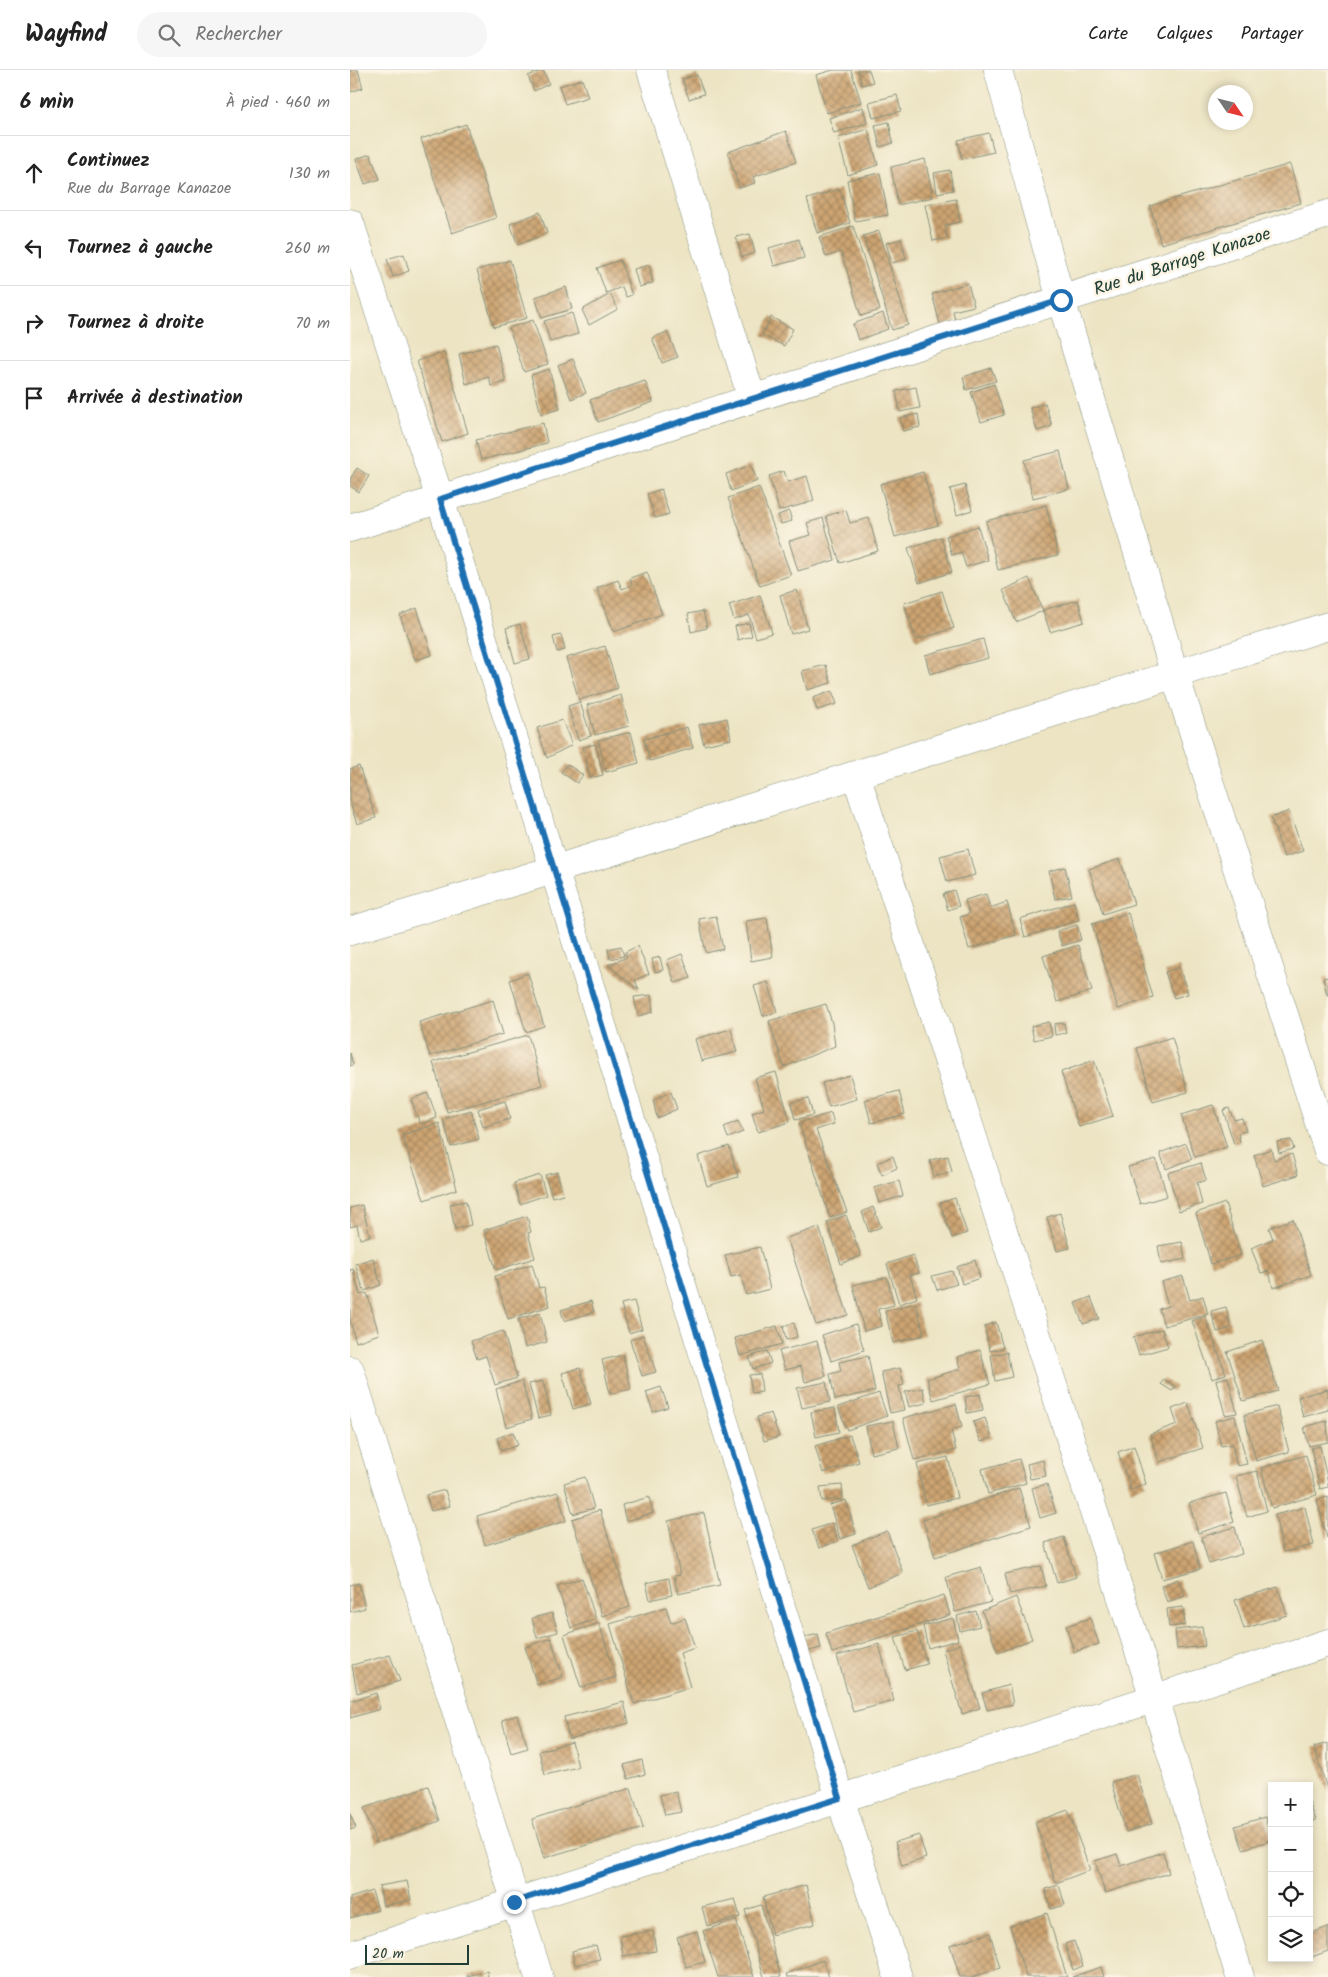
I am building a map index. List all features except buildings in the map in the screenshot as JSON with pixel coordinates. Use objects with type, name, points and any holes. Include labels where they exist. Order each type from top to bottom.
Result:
[{"type":"street","points":[[651,70],[752,399]]},
{"type":"street","points":[[998,70],[1061,300],[1175,675],[1328,1151]]},
{"type":"street","name":"Rue du Barrage Kanazoe","points":[[350,528],[1328,214]]},
{"type":"street","points":[[350,223],[440,499],[840,1798],[898,1977]]},
{"type":"street","points":[[350,931],[553,870],[1328,626]]},
{"type":"street","points":[[856,775],[1154,1698],[1240,1977]]},
{"type":"street","points":[[350,1370],[514,1902],[539,1977]]},
{"type":"street","points":[[350,1955],[1328,1643]]},
{"type":"route","points":[[514,1902],[840,1798],[440,499],[1061,300]]}]
